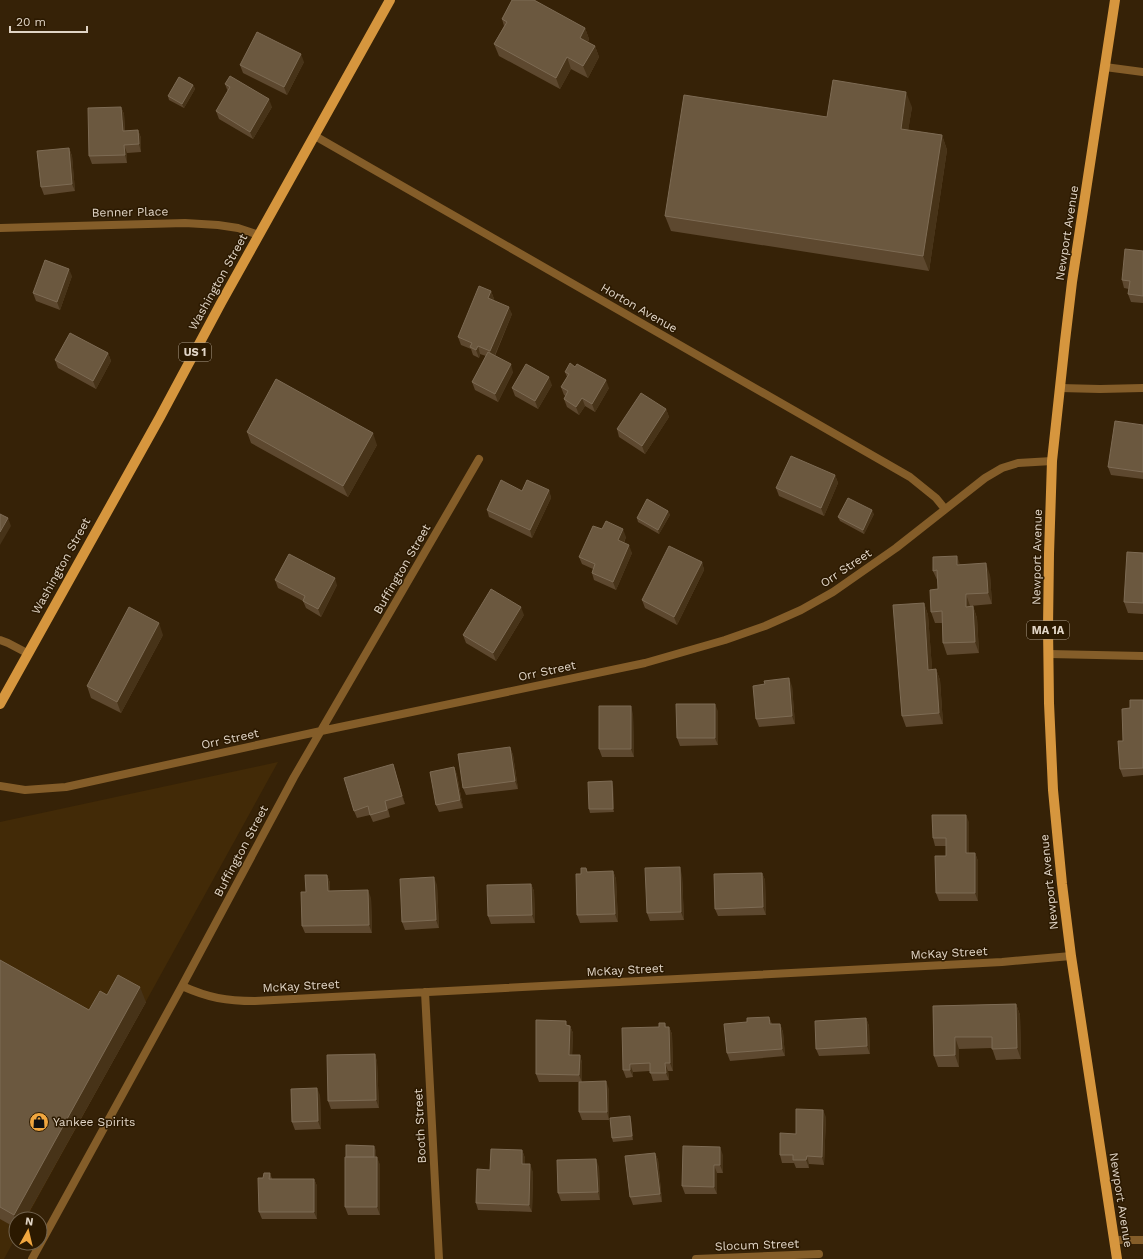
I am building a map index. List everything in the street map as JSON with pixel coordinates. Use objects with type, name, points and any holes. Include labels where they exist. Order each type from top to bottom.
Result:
[{"type":"main road","name":"Washington Street","points":[[0,704],[390,0]]},
{"type":"main road","name":"Newport Avenue","points":[[1116,0],[1072,282],[1052,461],[1049,554],[1049,703],[1053,790],[1062,884],[1071,956],[1117,1259]]},
{"type":"street","points":[[1105,67],[1143,72]]},
{"type":"street","name":"Horton Avenue","points":[[315,136],[910,477],[936,498],[945,509]]},
{"type":"street","name":"Benner Place","points":[[0,228],[185,223],[238,228],[259,235]]},
{"type":"street","points":[[1060,388],[1143,388]]},
{"type":"street","name":"Buffington Street","points":[[32,1259],[321,731],[479,459]]},
{"type":"street","name":"Orr Street","points":[[0,786],[25,790],[66,787],[321,731],[645,663],[684,653],[765,626],[801,610],[833,592],[896,548],[985,478],[1002,468],[1018,462],[1052,461]]},
{"type":"street","points":[[0,640],[27,653]]},
{"type":"street","points":[[1049,654],[1143,656]]},
{"type":"street","name":"McKay Street","points":[[182,986],[203,995],[233,1001],[994,963],[1071,956]]},
{"type":"street","name":"Booth Street","points":[[425,992],[438,1259]]},
{"type":"street","points":[[1114,1240],[1143,1240]]},
{"type":"street","name":"Slocum Street","points":[[696,1259],[819,1254]]},
{"type":"shaded area","points":[[278,762],[30,1211],[8,1211],[8,1251],[4,1259],[0,1259],[0,822]]},
{"type":"building","points":[[512,0],[534,0],[585,28],[580,38],[595,46],[583,66],[567,57],[556,78],[494,44],[507,22],[502,19]]},
{"type":"building","points":[[257,32],[301,54],[284,87],[240,65]]},
{"type":"building","points":[[230,76],[269,99],[250,132],[216,111],[230,87],[225,84]]},
{"type":"building","points":[[179,77],[193,85],[182,104],[168,96]]},
{"type":"building","points":[[833,80],[906,92],[901,129],[942,135],[923,256],[665,216],[684,95],[827,117]]},
{"type":"building","points":[[121,107],[123,131],[138,130],[139,144],[124,145],[125,155],[89,156],[88,108]]},
{"type":"building","points":[[69,148],[72,184],[41,187],[37,151]]},
{"type":"building","points":[[1125,249],[1143,251],[1143,296],[1128,294],[1130,281],[1122,280]]},
{"type":"building","points":[[45,260],[69,269],[57,302],[33,293]]},
{"type":"building","points":[[479,286],[491,291],[488,298],[509,307],[490,351],[478,346],[476,350],[470,347],[472,343],[458,337]]},
{"type":"building","points":[[70,333],[108,353],[93,381],[55,360]]},
{"type":"building","points":[[488,352],[511,364],[495,394],[472,382]]},
{"type":"building","points":[[570,363],[575,367],[577,364],[606,380],[592,404],[582,398],[576,407],[564,399],[568,391],[561,387],[569,374],[565,372]]},
{"type":"building","points":[[526,364],[549,377],[535,401],[512,388]]},
{"type":"building","points":[[276,379],[373,433],[343,486],[247,432]]},
{"type":"building","points":[[641,393],[666,409],[642,446],[617,429]]},
{"type":"building","points":[[1115,421],[1143,425],[1143,472],[1108,467]]},
{"type":"building","points":[[791,456],[835,475],[821,508],[776,488]]},
{"type":"building","points":[[501,480],[522,491],[527,480],[549,490],[530,530],[487,510]]},
{"type":"building","points":[[848,498],[872,510],[863,530],[838,517]]},
{"type":"building","points":[[647,499],[668,511],[658,530],[637,518]]},
{"type":"building","points":[[0,514],[8,518],[0,532]]},
{"type":"building","points":[[606,521],[623,529],[618,540],[629,545],[613,582],[592,573],[595,564],[579,557],[593,526],[602,529]]},
{"type":"building","points":[[669,546],[702,562],[674,617],[642,600]]},
{"type":"building","points":[[1127,552],[1143,553],[1143,603],[1124,602]]},
{"type":"building","points":[[289,554],[335,578],[318,609],[303,601],[305,596],[275,580]]},
{"type":"building","points":[[957,556],[957,565],[986,563],[988,593],[966,594],[966,607],[973,606],[975,642],[943,643],[942,611],[931,612],[930,590],[938,589],[937,570],[933,571],[933,557]]},
{"type":"building","points":[[491,589],[521,607],[493,653],[463,635]]},
{"type":"building","points":[[924,603],[928,670],[936,669],[939,713],[902,716],[893,605]]},
{"type":"building","points":[[129,607],[159,623],[117,702],[87,686]]},
{"type":"building","points":[[789,678],[792,716],[756,719],[753,686],[765,684],[764,681]]},
{"type":"building","points":[[1130,700],[1143,700],[1143,768],[1120,769],[1118,741],[1123,741],[1122,709],[1130,708]]},
{"type":"building","points":[[676,704],[715,704],[715,738],[677,738]]},
{"type":"building","points":[[599,706],[631,706],[631,749],[599,749]]},
{"type":"building","points":[[510,747],[515,781],[463,788],[458,754]]},
{"type":"building","points":[[393,764],[402,796],[385,801],[387,810],[370,815],[368,806],[354,811],[344,778]]},
{"type":"building","points":[[454,767],[460,800],[436,805],[430,772]]},
{"type":"building","points":[[612,781],[613,809],[589,809],[588,782]]},
{"type":"building","points":[[932,815],[966,815],[966,853],[975,853],[975,893],[936,893],[935,856],[946,856],[946,838],[933,838]]},
{"type":"building","points":[[680,867],[681,912],[647,913],[645,868]]},
{"type":"building","points":[[581,868],[586,868],[587,872],[613,871],[615,914],[577,915],[576,874],[581,874]]},
{"type":"building","points":[[762,873],[763,907],[715,909],[714,874]]},
{"type":"building","points":[[305,875],[327,875],[328,891],[368,890],[369,925],[302,926],[301,892],[306,892]]},
{"type":"building","points":[[434,877],[436,920],[402,922],[400,879]]},
{"type":"building","points":[[531,884],[532,915],[488,916],[487,885]]},
{"type":"building","name":"Yankee Spirits","points":[[0,960],[89,1010],[100,991],[107,995],[118,975],[140,987],[16,1211],[8,1212],[0,1207]]},
{"type":"building","points":[[1016,1004],[1017,1048],[992,1049],[992,1037],[955,1037],[955,1055],[934,1056],[933,1006]]},
{"type":"building","points":[[769,1017],[770,1024],[780,1024],[782,1049],[727,1053],[724,1024],[747,1022],[747,1018]]},
{"type":"building","points":[[866,1018],[867,1046],[816,1049],[815,1021]]},
{"type":"building","points":[[536,1020],[566,1021],[566,1025],[570,1026],[569,1055],[580,1055],[579,1075],[536,1074]]},
{"type":"building","points":[[659,1023],[665,1023],[665,1027],[669,1027],[670,1063],[665,1063],[666,1073],[650,1073],[650,1063],[630,1064],[630,1070],[623,1070],[622,1028],[659,1027]]},
{"type":"building","points":[[375,1054],[376,1100],[328,1101],[327,1055]]},
{"type":"building","points":[[606,1081],[607,1112],[579,1112],[579,1082]]},
{"type":"building","points":[[317,1088],[318,1121],[292,1122],[291,1089]]},
{"type":"building","points":[[796,1109],[823,1110],[822,1157],[807,1156],[806,1160],[793,1160],[793,1155],[780,1155],[780,1133],[796,1134]]},
{"type":"building","points":[[630,1116],[632,1136],[612,1138],[610,1118]]},
{"type":"building","points":[[346,1145],[374,1146],[374,1157],[346,1157]]},
{"type":"building","points":[[683,1146],[720,1147],[720,1165],[714,1165],[714,1187],[682,1186]]},
{"type":"building","points":[[491,1149],[522,1150],[522,1164],[530,1164],[529,1205],[476,1203],[477,1169],[490,1170]]},
{"type":"building","points":[[655,1153],[660,1194],[630,1197],[625,1156]]},
{"type":"building","points":[[345,1157],[377,1157],[377,1207],[345,1207]]},
{"type":"building","points":[[596,1159],[598,1192],[558,1193],[557,1160]]},
{"type":"building","points":[[264,1173],[270,1173],[269,1179],[314,1179],[314,1212],[259,1212],[258,1178],[263,1178]]},
{"type":"place","name":"Yankee Spirits","points":[[39,1122]]}]
